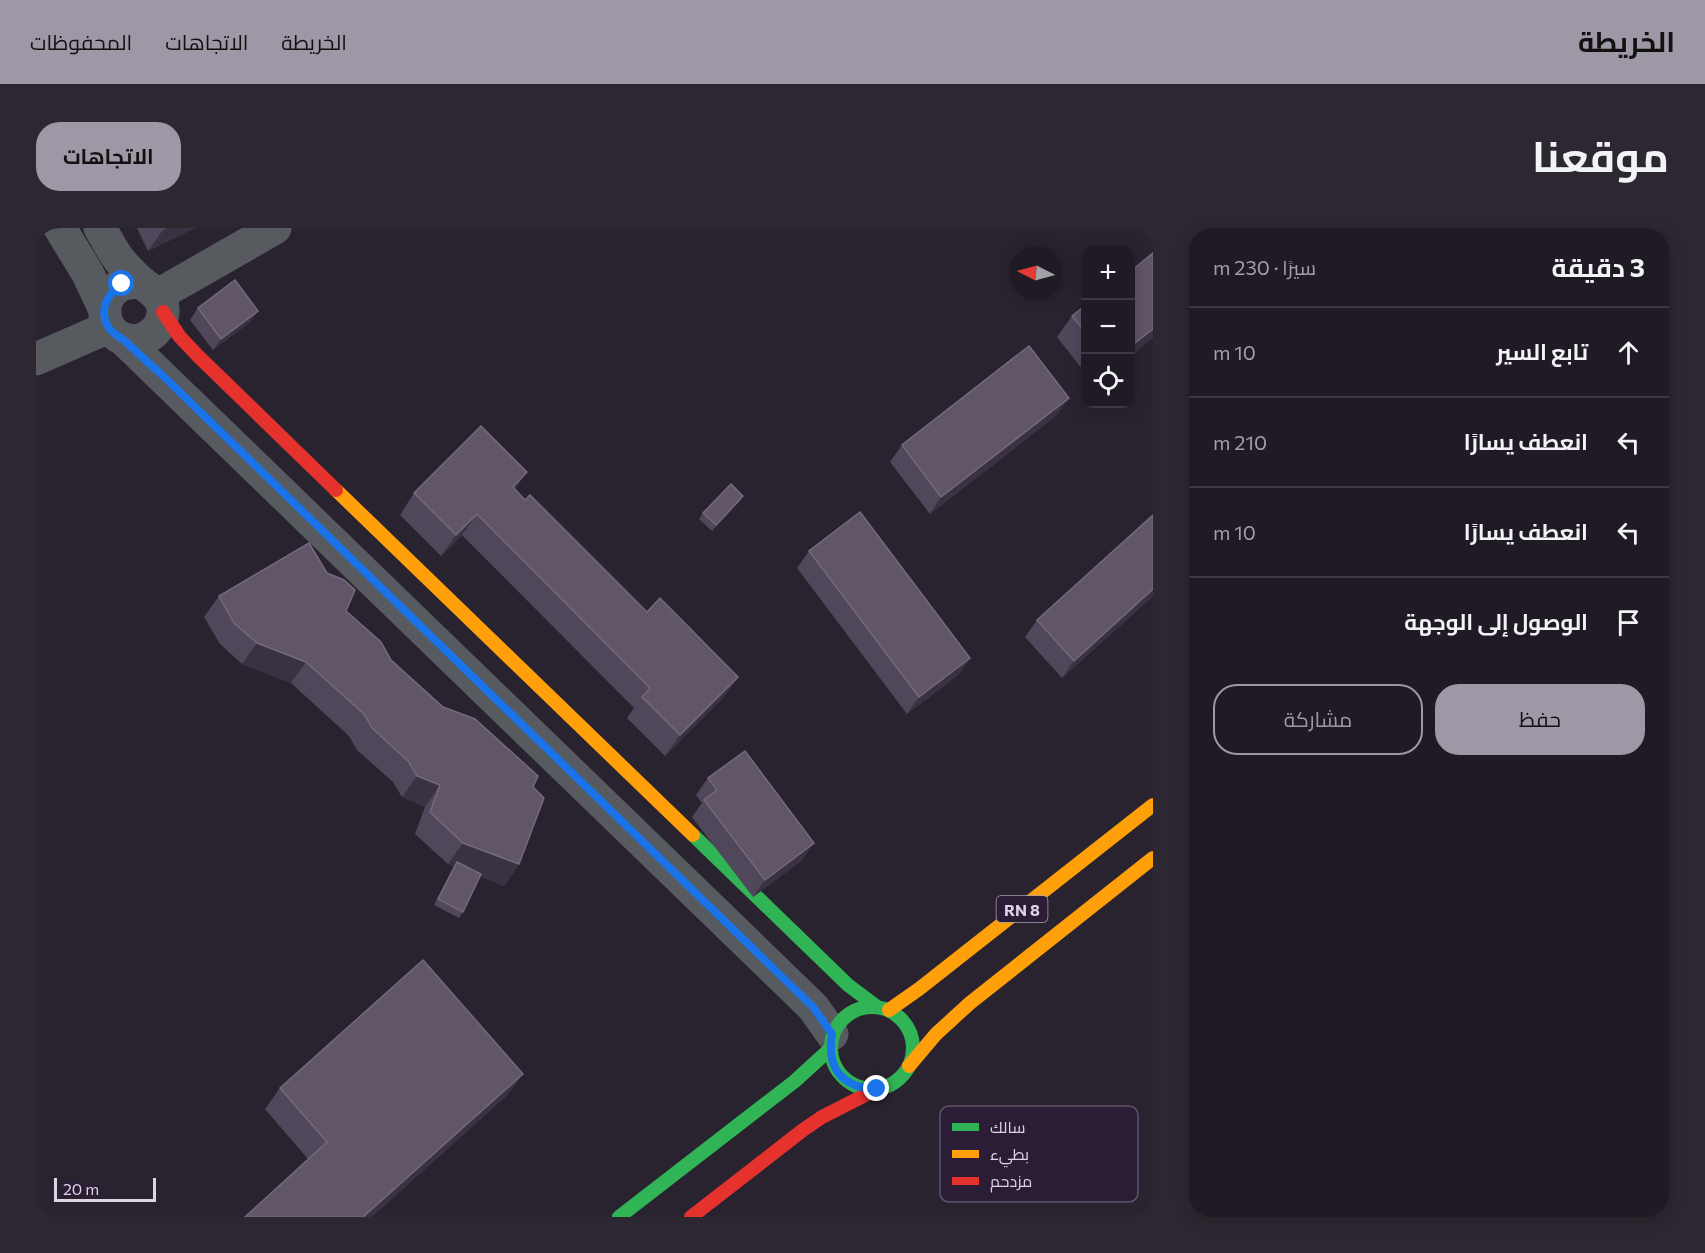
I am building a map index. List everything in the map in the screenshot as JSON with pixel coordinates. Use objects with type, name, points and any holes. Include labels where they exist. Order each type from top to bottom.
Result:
[{"type":"main road","points":[[154,297],[180,337],[207,365],[848,985],[900,1017],[908,1027],[913,1053],[902,1077],[822,1117],[691,1217]]},
{"type":"main road","name":"RN 8","points":[[882,1008],[919,989],[1153,805]]},
{"type":"main road","name":"RN 8","points":[[909,1066],[936,1034],[970,1003],[1153,858]]},
{"type":"main road","points":[[619,1217],[795,1081],[831,1041],[842,1018],[858,1008],[882,1008]]},
{"type":"main road","points":[[831,1041],[832,1062],[840,1074],[850,1084],[863,1089],[877,1089]]},
{"type":"street","points":[[60,228],[87,274],[112,324],[813,1007],[831,1041]]},
{"type":"street","points":[[100,228],[120,261],[154,297],[156,330],[149,336],[141,340],[112,324]]},
{"type":"street","points":[[154,297],[275,228]]},
{"type":"street","points":[[112,324],[107,298],[122,284],[132,282],[154,297]]},
{"type":"street","points":[[36,359],[112,324]]},
{"type":"building","points":[[1153,253],[1153,329],[1135,343],[1135,300],[1135,268]]},
{"type":"building","points":[[235,280],[258,311],[221,339],[198,308]]},
{"type":"building","points":[[1081,309],[1081,328],[1072,316]]},
{"type":"building","points":[[1029,346],[1069,398],[941,497],[902,445]]},
{"type":"building","points":[[481,426],[527,472],[513,487],[525,500],[530,495],[647,612],[660,598],[738,677],[680,735],[642,697],[650,688],[477,514],[456,535],[414,493]]},
{"type":"building","points":[[731,484],[743,496],[716,525],[703,513]]},
{"type":"building","points":[[860,512],[970,658],[919,697],[809,551]]},
{"type":"building","points":[[1153,515],[1153,589],[1074,661],[1037,620]]},
{"type":"building","points":[[309,543],[327,573],[344,580],[355,590],[346,611],[381,642],[391,660],[443,707],[475,719],[538,776],[533,787],[544,798],[519,864],[463,843],[430,812],[440,785],[417,776],[408,761],[372,728],[364,714],[306,662],[257,643],[234,623],[219,596]]},
{"type":"building","points":[[745,751],[814,843],[765,880],[704,800],[717,790],[708,778]]},
{"type":"building","points":[[457,862],[481,874],[463,912],[438,899]]},
{"type":"building","points":[[423,960],[523,1074],[363,1217],[245,1217],[327,1142],[280,1088]]},
{"type":"traffic: fast","points":[[693,835],[848,985],[876,1006]]},
{"type":"traffic: fast","points":[[864,1007],[880,1007],[895,1014],[906,1025],[913,1040],[913,1048],[910,1064],[901,1077],[880,1089],[864,1089],[849,1082],[838,1071],[831,1056],[831,1040],[838,1025],[849,1014],[864,1007]]},
{"type":"traffic: fast","points":[[619,1217],[795,1081],[830,1049]]},
{"type":"traffic: slow","points":[[336,490],[693,835]]},
{"type":"traffic: slow","points":[[889,1010],[919,989],[1153,805]]},
{"type":"traffic: slow","points":[[909,1066],[936,1034],[970,1003],[1153,858]]},
{"type":"traffic: jam","points":[[163,312],[180,337],[198,356],[336,490]]},
{"type":"traffic: jam","points":[[691,1217],[803,1130],[822,1117],[877,1089]]},
{"type":"route","points":[[122,284],[107,298],[104,308],[108,327],[159,372],[813,1007],[832,1034],[830,1049],[832,1062],[850,1084],[863,1089],[877,1089]]}]
